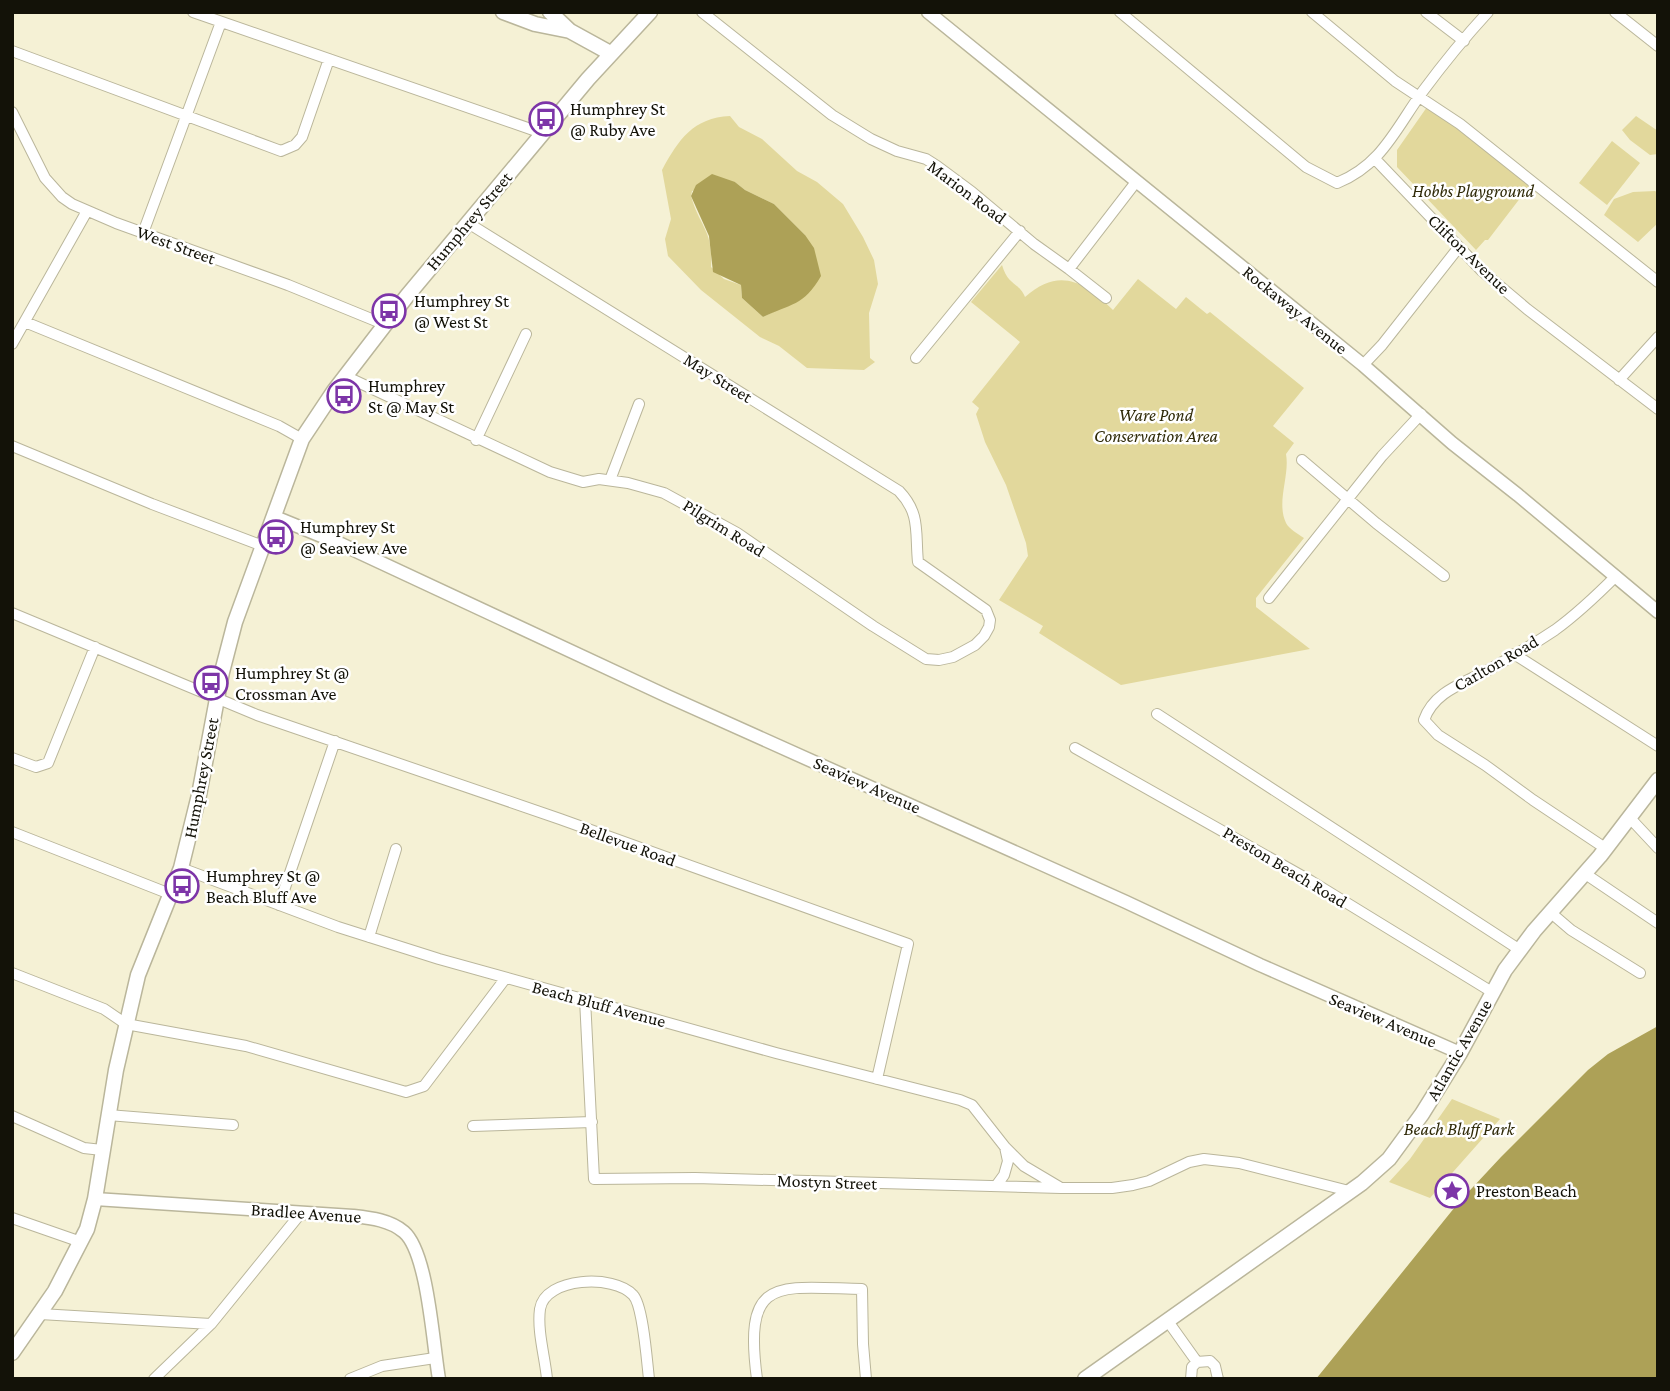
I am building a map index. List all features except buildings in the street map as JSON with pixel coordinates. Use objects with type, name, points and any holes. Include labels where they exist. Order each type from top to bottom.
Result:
[{"type":"main road","points":[[503,12],[535,24],[570,31]]},
{"type":"main road","points":[[550,12],[570,31],[610,53]]},
{"type":"main road","name":"Humphrey Street","points":[[12,1353],[40,1314],[81,1242],[95,1199],[108,1115],[138,975],[181,868],[199,795],[216,698],[235,622],[302,439],[345,376],[468,223],[610,53],[650,12]]},
{"type":"main road","name":"Atlantic Avenue","points":[[1085,1379],[1381,1167],[1397,1150],[1429,1104],[1492,992],[1520,950],[1658,780]]},
{"type":"street","points":[[193,12],[542,133]]},
{"type":"street","name":"Marion Road","points":[[702,12],[832,115],[871,139],[897,151],[926,159],[937,166],[1105,298]]},
{"type":"street","name":"Rockaway Avenue","points":[[928,12],[1363,365],[1452,443],[1658,612]]},
{"type":"street","points":[[1120,12],[1306,167],[1337,183],[1361,172],[1375,159],[1419,97],[1488,12]]},
{"type":"street","points":[[1312,12],[1395,81],[1460,124],[1658,282]]},
{"type":"street","points":[[1426,12],[1464,41]]},
{"type":"street","points":[[1615,12],[1658,46]]},
{"type":"street","points":[[143,233],[221,22]]},
{"type":"street","points":[[12,51],[281,150],[289,148],[302,137],[329,59]]},
{"type":"street","name":"West Street","points":[[12,112],[45,178],[62,197],[87,211],[288,285],[386,325]]},
{"type":"street","name":"Clifton Avenue","points":[[1375,159],[1482,271],[1527,309],[1657,407]]},
{"type":"street","points":[[1069,269],[1136,182]]},
{"type":"street","points":[[12,344],[87,211]]},
{"type":"street","name":"May Street","points":[[468,223],[899,491],[909,502],[915,517],[917,558],[921,565]]},
{"type":"street","points":[[916,358],[1020,231]]},
{"type":"street","points":[[1363,365],[1382,345],[1459,247]]},
{"type":"street","points":[[25,322],[279,426],[302,439]]},
{"type":"street","points":[[477,440],[526,334]]},
{"type":"street","points":[[1619,380],[1658,337]]},
{"type":"street","name":"Pilgrim Road","points":[[345,376],[477,440],[569,480],[610,480],[646,486],[664,493],[737,533],[890,638],[926,659],[939,660],[966,652],[984,636],[990,620],[986,610],[921,565]]},
{"type":"street","points":[[610,480],[639,404]]},
{"type":"street","points":[[1269,598],[1382,456],[1421,414]]},
{"type":"street","points":[[12,446],[263,546]]},
{"type":"street","points":[[1302,460],[1444,576]]},
{"type":"street","name":"Seaview Avenue","points":[[275,517],[341,544],[1260,965],[1460,1053]]},
{"type":"street","name":"Carlton Road","points":[[1605,848],[1438,735],[1424,720],[1428,708],[1453,686],[1490,669],[1556,629],[1616,576]]},
{"type":"street","name":"Bellevue Road","points":[[12,613],[257,715],[560,819],[908,944],[877,1079]]},
{"type":"street","points":[[12,758],[36,767],[48,763],[95,646]]},
{"type":"street","points":[[1514,654],[1658,746]]},
{"type":"street","points":[[1157,714],[1520,950]]},
{"type":"street","points":[[279,905],[335,741]]},
{"type":"street","name":"Preston Beach Road","points":[[1075,748],[1311,881],[1492,992]]},
{"type":"street","points":[[1629,817],[1658,848]]},
{"type":"street","points":[[12,832],[170,894]]},
{"type":"street","points":[[369,937],[396,849]]},
{"type":"street","name":"Beach Bluff Avenue","points":[[181,868],[369,937],[505,979],[972,1105],[1005,1147],[1037,1175],[1061,1188]]},
{"type":"street","points":[[1584,873],[1658,923]]},
{"type":"street","points":[[1550,912],[1571,930],[1640,973]]},
{"type":"street","points":[[12,973],[104,1009],[126,1024],[246,1046],[406,1092],[424,1086],[505,979]]},
{"type":"street","points":[[472,1126],[592,1122],[585,999]]},
{"type":"street","points":[[108,1115],[233,1125]]},
{"type":"street","points":[[12,1116],[84,1148],[102,1150]]},
{"type":"street","name":"Mostyn Street","points":[[592,1122],[594,1179],[695,1178],[1061,1188]]},
{"type":"street","points":[[996,1186],[1004,1175],[1007,1161],[1005,1147]]},
{"type":"street","points":[[1061,1188],[1112,1188],[1133,1185],[1149,1181],[1189,1161],[1204,1159],[1238,1163],[1349,1191]]},
{"type":"street","name":"Bradlee Avenue","points":[[95,1199],[376,1218],[396,1226],[405,1233],[418,1254],[439,1379]]},
{"type":"street","points":[[154,1379],[211,1324],[301,1213]]},
{"type":"street","points":[[12,1218],[81,1242]]},
{"type":"street","points":[[547,1379],[540,1309],[544,1297],[553,1291],[585,1282],[608,1282],[620,1286],[634,1296],[641,1318],[649,1379]]},
{"type":"street","points":[[757,1379],[754,1320],[769,1294],[788,1287],[862,1289],[866,1379]]},
{"type":"street","points":[[40,1314],[211,1324]]},
{"type":"street","points":[[1167,1320],[1197,1362]]},
{"type":"street","points":[[350,1379],[382,1366],[435,1358]]},
{"type":"street","points":[[1191,1379],[1192,1367],[1197,1362],[1210,1361],[1216,1366],[1218,1379]]},
{"type":"green space","name":"Hobbs Playground","points":[[1427,107],[1454,124],[1531,184],[1488,240],[1476,250],[1397,167],[1397,150]]},
{"type":"green space","points":[[730,116],[739,127],[762,139],[797,171],[817,182],[843,204],[863,237],[874,260],[878,284],[869,313],[870,358],[875,362],[864,370],[807,368],[779,346],[760,337],[701,290],[668,256],[665,239],[671,219],[662,170],[688,132],[717,118]],"holes":[[[735,182],[774,204],[805,235],[777,310],[763,317],[742,298],[741,285],[724,279],[711,267],[708,236],[691,196],[692,191]]]},
{"type":"green space","points":[[1636,116],[1658,131],[1658,154],[1650,155],[1630,140],[1622,130]]},
{"type":"green space","points":[[1612,141],[1640,163],[1607,205],[1579,183]]},
{"type":"green space","points":[[1633,192],[1658,193],[1658,223],[1638,242],[1604,215],[1614,199]]},
{"type":"green space","name":"Ware Pond Conservation Area","points":[[1002,265],[1007,277],[1025,297],[1049,282],[1071,281],[1092,292],[1113,310],[1138,279],[1176,309],[1186,297],[1207,314],[1210,312],[1304,388],[1273,426],[1294,443],[1286,454],[1282,506],[1287,525],[1304,538],[1256,598],[1256,607],[1310,649],[1121,685],[1039,633],[1043,626],[999,600],[1028,556],[1006,485],[985,442],[976,414],[979,408],[972,402],[1020,342],[971,302]]},
{"type":"green space","name":"Beach Bluff Park","points":[[1452,1099],[1500,1119],[1430,1198],[1389,1182],[1410,1159]]},
{"type":"shaded area","points":[[712,174],[735,182],[774,204],[805,235],[814,248],[821,276],[802,299],[763,317],[742,298],[741,285],[713,272],[709,236],[691,196],[696,185]]},
{"type":"shaded area","points":[[1658,1026],[1658,1379],[1316,1379],[1459,1202],[1501,1157],[1588,1070],[1608,1054]]},
{"type":"place","name":"Humphrey St @ Ruby Ave","points":[[546,119]]},
{"type":"place","name":"Humphrey St @ West St","points":[[389,311]]},
{"type":"place","name":"Humphrey St @ May St","points":[[344,396]]},
{"type":"place","name":"Humphrey St @ Seaview Ave","points":[[276,537]]},
{"type":"place","name":"Humphrey St @ Crossman Ave","points":[[211,683]]},
{"type":"place","name":"Humphrey St @ Beach Bluff Ave","points":[[182,886]]},
{"type":"place","name":"Preston Beach","points":[[1452,1191]]}]
